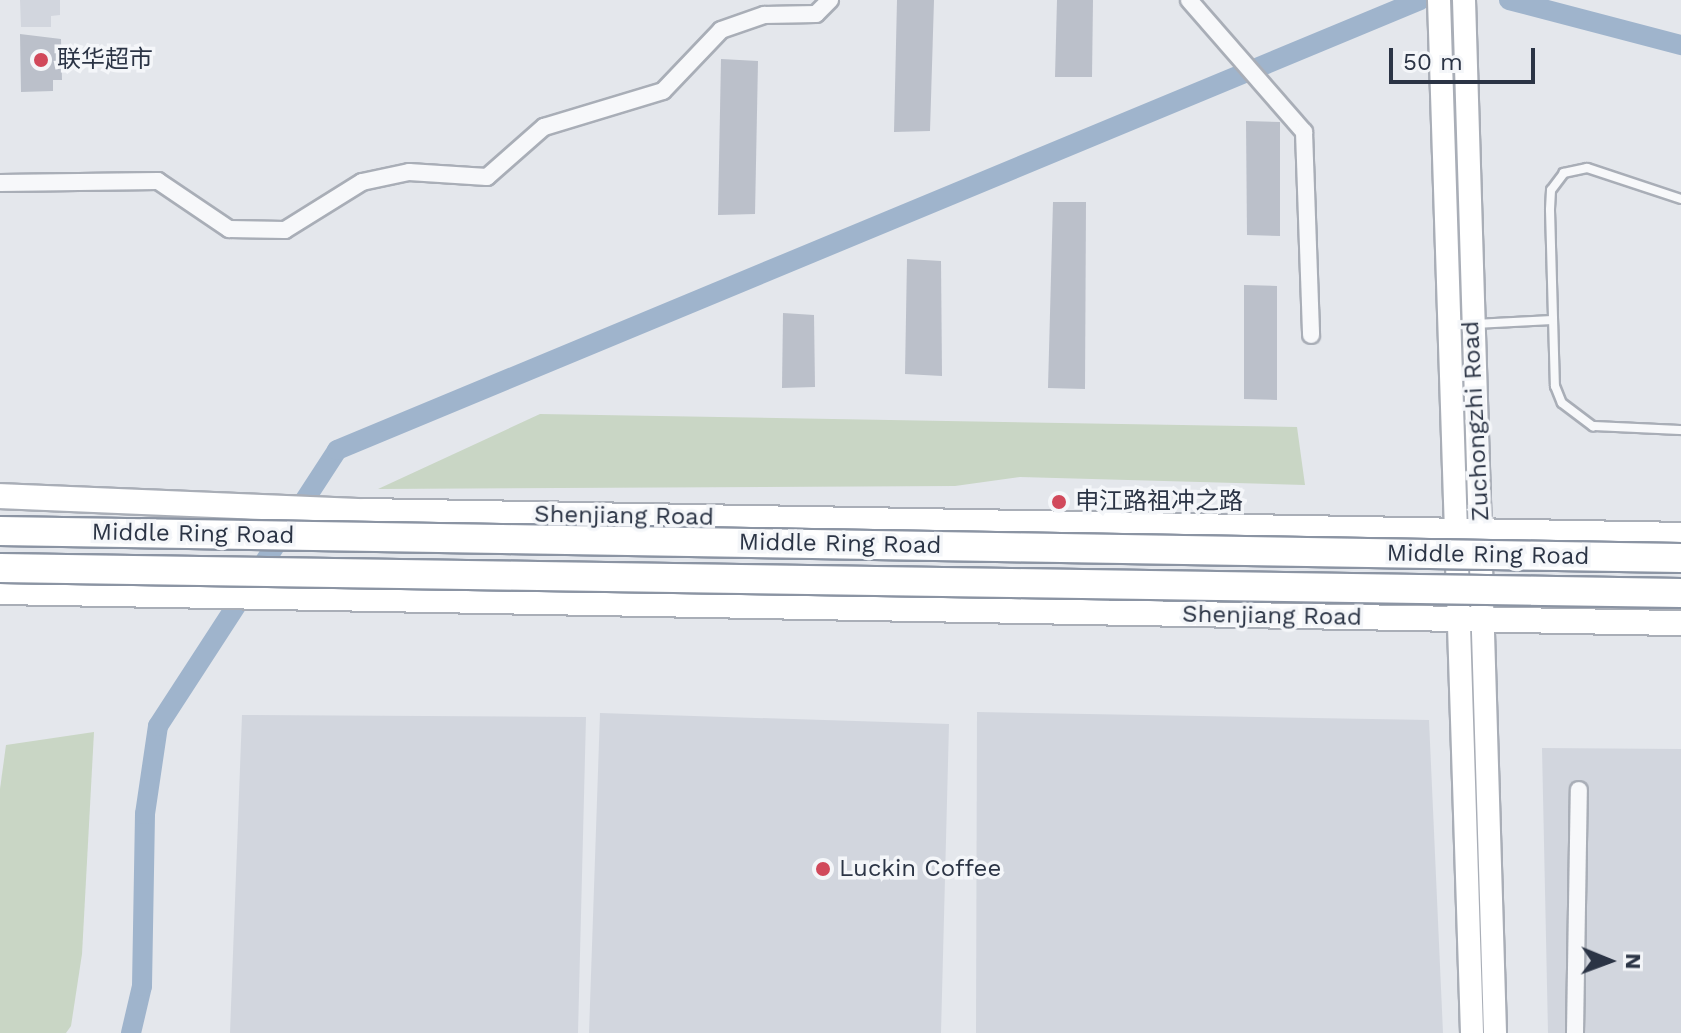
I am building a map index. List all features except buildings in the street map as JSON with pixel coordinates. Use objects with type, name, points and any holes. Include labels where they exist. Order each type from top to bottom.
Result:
[{"type":"highway","name":"Middle Ring Road","points":[[0,531],[1681,558]]},
{"type":"highway","name":"Middle Ring Road","points":[[0,568],[1681,593]]},
{"type":"main road","name":"Zuchongzhi Road","points":[[1439,0],[1453,108],[1472,324],[1470,531]]},
{"type":"main road","name":"Zuchongzhi Road","points":[[1464,0],[1453,108],[1473,621],[1495,1033]]},
{"type":"main road","name":"Shenjiang Road","points":[[0,496],[364,511],[1681,535]]},
{"type":"main road","name":"Shenjiang Road","points":[[0,592],[1681,623]]},
{"type":"main road","name":"Zuchongzhi Road","points":[[1472,1033],[1473,621]]},
{"type":"street","points":[[0,183],[158,181],[229,229],[285,230],[362,182],[409,172],[487,177],[544,127],[663,91],[721,30],[764,15],[816,14],[830,0]]},
{"type":"street","points":[[1189,0],[1304,132],[1311,335]]},
{"type":"street","points":[[1575,1033],[1579,790]]},
{"type":"lane","points":[[1681,199],[1587,168],[1564,173],[1551,190],[1555,386],[1573,415],[1593,426],[1681,430]]},
{"type":"lane","points":[[1472,324],[1553,320]]},
{"type":"shaded area","points":[[20,0],[60,0],[60,15],[51,16],[51,27],[21,27]]},
{"type":"shaded area","points":[[977,712],[1429,720],[1443,1033],[976,1033]]},
{"type":"shaded area","points":[[600,713],[949,724],[941,1033],[589,1033]]},
{"type":"shaded area","points":[[242,715],[586,717],[578,1033],[230,1033]]},
{"type":"shaded area","points":[[1542,748],[1681,749],[1681,1033],[1548,1033]]},
{"type":"green space","points":[[540,414],[1297,427],[1305,485],[1020,477],[955,486],[378,489]]},
{"type":"green space","points":[[94,732],[82,954],[71,1026],[66,1033],[0,1033],[0,789],[6,745]]},
{"type":"waterway","points":[[131,1033],[142,986],[145,814],[158,726],[337,450],[1420,0]]},
{"type":"waterway","points":[[1509,0],[1681,45]]},
{"type":"place","name":"联华超市","points":[[41,60]]},
{"type":"place","name":"申江路祖冲之路","points":[[1059,502]]},
{"type":"place","name":"Luckin Coffee","points":[[823,869]]}]
